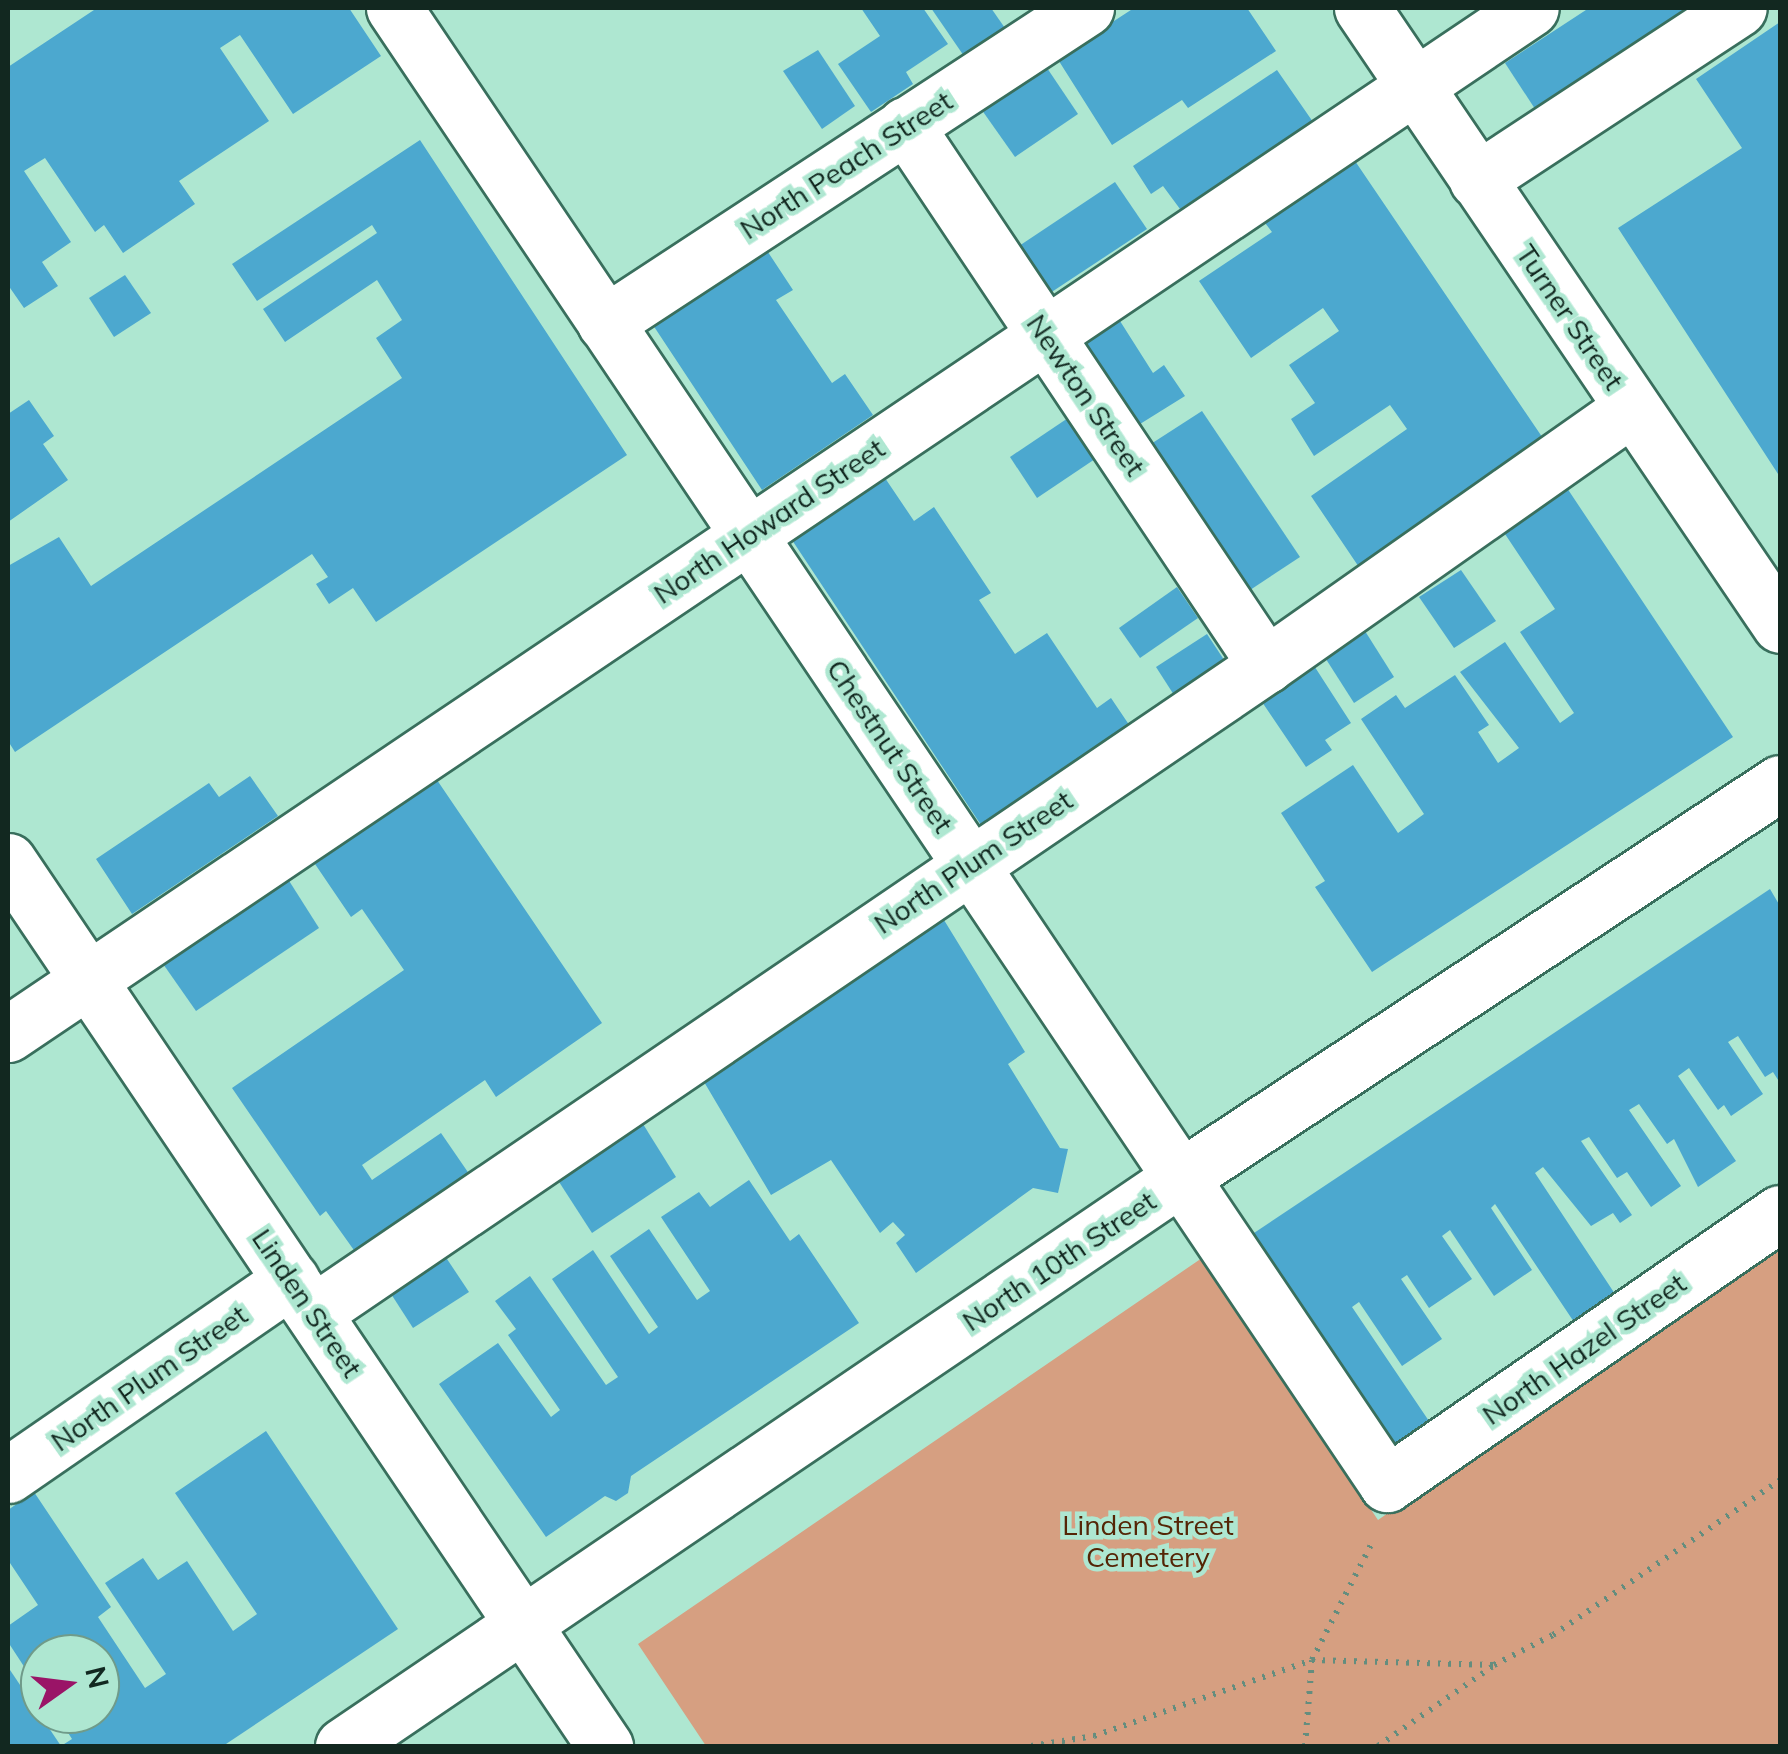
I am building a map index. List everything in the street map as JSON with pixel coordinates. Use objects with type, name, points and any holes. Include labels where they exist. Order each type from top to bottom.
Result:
[{"type":"street","name":"Chestnut Street","points":[[394,8],[1180,1178],[1381,1510]]},
{"type":"street","name":"North Peach Street","points":[[605,323],[1086,8]]},
{"type":"street","name":"Turner Street","points":[[1362,8],[1780,626]]},
{"type":"street","name":"North Howard Street","points":[[8,1034],[1531,8]]},
{"type":"street","points":[[1477,180],[1739,8]]},
{"type":"street","name":"Newton Street","points":[[905,126],[1266,666]]},
{"type":"street","name":"North Plum Street","points":[[8,1476],[302,1296],[968,864],[1266,666],[1631,408]]},
{"type":"street","name":"North 10th Street","points":[[342,1746],[1180,1178],[1780,783]]},
{"type":"street","name":"Linden Street","points":[[8,860],[526,1624],[604,1746]]},
{"type":"street","name":"North Hazel Street","points":[[1381,1510],[1780,1213]]},
{"type":"path","points":[[1378,1746],[1494,1665],[1553,1636],[1780,1480]]},
{"type":"path","points":[[1305,1746],[1312,1660],[1381,1510]]},
{"type":"path","points":[[1031,1746],[1094,1736],[1312,1660],[1494,1665]]},
{"type":"green space","name":"Linden Street Cemetery","points":[[1780,1241],[1780,1746],[706,1746],[638,1644],[1202,1258],[1378,1520]]},
{"type":"building","points":[[97,8],[349,8],[381,56],[293,114],[240,35],[220,48],[269,121],[179,181],[195,204],[123,253],[104,225],[95,232],[45,158],[24,171],[71,242],[42,262],[58,286],[24,308],[8,285],[8,67]]},
{"type":"building","points":[[861,8],[923,8],[948,44],[906,72],[913,84],[871,112],[838,64],[880,36]]},
{"type":"building","points":[[931,8],[991,8],[1007,31],[966,59]]},
{"type":"building","points":[[1134,8],[1247,8],[1276,51],[1188,108],[1182,100],[1112,145],[1057,58]]},
{"type":"building","points":[[1589,8],[1693,8],[1537,112],[1505,63]]},
{"type":"building","points":[[1780,22],[1780,477],[1618,228],[1742,148],[1696,79]]},
{"type":"building","points":[[818,50],[855,106],[822,129],[783,71]]},
{"type":"building","points":[[1043,62],[1078,114],[1015,157],[979,106]]},
{"type":"building","points":[[1277,70],[1313,122],[1180,209],[1163,186],[1151,194],[1133,166]]},
{"type":"building","points":[[420,140],[627,455],[376,622],[353,588],[329,604],[316,584],[328,577],[312,554],[15,752],[8,741],[8,566],[59,537],[91,586],[402,378],[376,338],[402,320],[377,280],[285,342],[263,309],[377,233],[372,225],[257,301],[232,264]]},
{"type":"building","points":[[1353,158],[1555,456],[1369,582],[1311,496],[1407,429],[1390,405],[1314,456],[1291,419],[1315,403],[1289,365],[1339,331],[1323,308],[1251,358],[1199,281],[1272,232],[1262,219]]},
{"type":"building","points":[[1115,182],[1147,229],[1035,303],[1004,256]]},
{"type":"building","points":[[764,246],[793,290],[776,300],[832,383],[845,374],[873,415],[762,490],[651,322]]},
{"type":"building","points":[[125,275],[151,313],[114,337],[89,298]]},
{"type":"building","points":[[1120,321],[1153,373],[1164,365],[1185,396],[1132,429],[1069,353]]},
{"type":"building","points":[[29,400],[54,436],[43,444],[68,480],[8,522],[8,414]]},
{"type":"building","points":[[1202,411],[1300,557],[1238,598],[1140,451]]},
{"type":"building","points":[[1071,416],[1098,457],[1037,498],[1010,457]]},
{"type":"building","points":[[885,478],[914,521],[934,507],[991,593],[979,600],[1015,654],[1047,633],[1097,708],[1111,698],[1140,741],[991,840],[792,540]]},
{"type":"building","points":[[1567,488],[1733,737],[1372,972],[1315,887],[1325,881],[1281,813],[1353,765],[1398,833],[1424,814],[1361,719],[1396,695],[1405,708],[1455,675],[1489,725],[1478,732],[1498,763],[1519,748],[1460,672],[1505,642],[1560,723],[1574,713],[1520,632],[1555,609],[1503,531]]},
{"type":"building","points":[[1461,570],[1496,621],[1454,648],[1419,597]]},
{"type":"building","points":[[1177,587],[1198,618],[1140,658],[1119,628]]},
{"type":"building","points":[[1365,631],[1394,677],[1354,703],[1324,656]]},
{"type":"building","points":[[1207,634],[1234,675],[1183,709],[1156,667]]},
{"type":"building","points":[[1311,661],[1351,723],[1325,740],[1332,750],[1306,767],[1258,696]]},
{"type":"building","points":[[250,776],[278,816],[132,914],[96,859],[209,783],[219,797]]},
{"type":"building","points":[[437,780],[602,1023],[496,1097],[485,1080],[362,1165],[372,1180],[441,1133],[474,1181],[361,1260],[326,1211],[320,1216],[232,1088],[404,970],[362,909],[351,917],[315,864]]},
{"type":"building","points":[[286,876],[319,928],[196,1011],[161,961]]},
{"type":"building","points":[[1770,889],[1780,906],[1780,1083],[1773,1072],[1765,1077],[1738,1036],[1728,1042],[1763,1094],[1731,1116],[1724,1105],[1718,1110],[1689,1068],[1678,1076],[1736,1161],[1698,1187],[1674,1139],[1667,1144],[1639,1104],[1629,1110],[1681,1186],[1651,1207],[1627,1172],[1617,1178],[1589,1137],[1581,1141],[1632,1215],[1620,1223],[1613,1213],[1591,1226],[1543,1167],[1535,1173],[1615,1294],[1574,1322],[1495,1204],[1491,1208],[1532,1270],[1494,1296],[1450,1230],[1442,1236],[1472,1279],[1429,1308],[1407,1275],[1401,1279],[1442,1339],[1402,1366],[1359,1302],[1352,1307],[1433,1427],[1379,1463],[1233,1247]]},
{"type":"building","points":[[936,907],[1025,1052],[1008,1064],[1060,1148],[1068,1149],[1058,1193],[1033,1188],[916,1273],[896,1243],[905,1235],[893,1222],[880,1233],[831,1160],[771,1195],[697,1070]]},
{"type":"building","points":[[638,1116],[676,1177],[592,1233],[552,1171]]},
{"type":"building","points":[[749,1180],[790,1241],[799,1234],[859,1323],[631,1476],[628,1493],[616,1501],[605,1496],[546,1537],[439,1384],[498,1343],[551,1417],[560,1410],[508,1335],[516,1329],[495,1301],[530,1276],[606,1385],[618,1377],[552,1279],[593,1250],[649,1334],[658,1327],[610,1256],[649,1229],[697,1300],[710,1291],[661,1217],[699,1192],[710,1207]]},
{"type":"building","points":[[439,1247],[469,1292],[413,1328],[384,1283]]},
{"type":"building","points":[[266,1431],[398,1629],[223,1746],[61,1746],[72,1739],[69,1734],[120,1734],[120,1650],[145,1688],[166,1674],[105,1583],[143,1558],[158,1580],[187,1561],[233,1631],[257,1614],[175,1493]]},
{"type":"building","points":[[34,1492],[111,1607],[98,1617],[109,1634],[20,1634],[20,1660],[8,1642],[8,1626],[38,1605],[8,1560],[8,1510]]},
{"type":"building","points":[[8,1667],[20,1685],[20,1734],[53,1734],[61,1746],[8,1746]]}]
